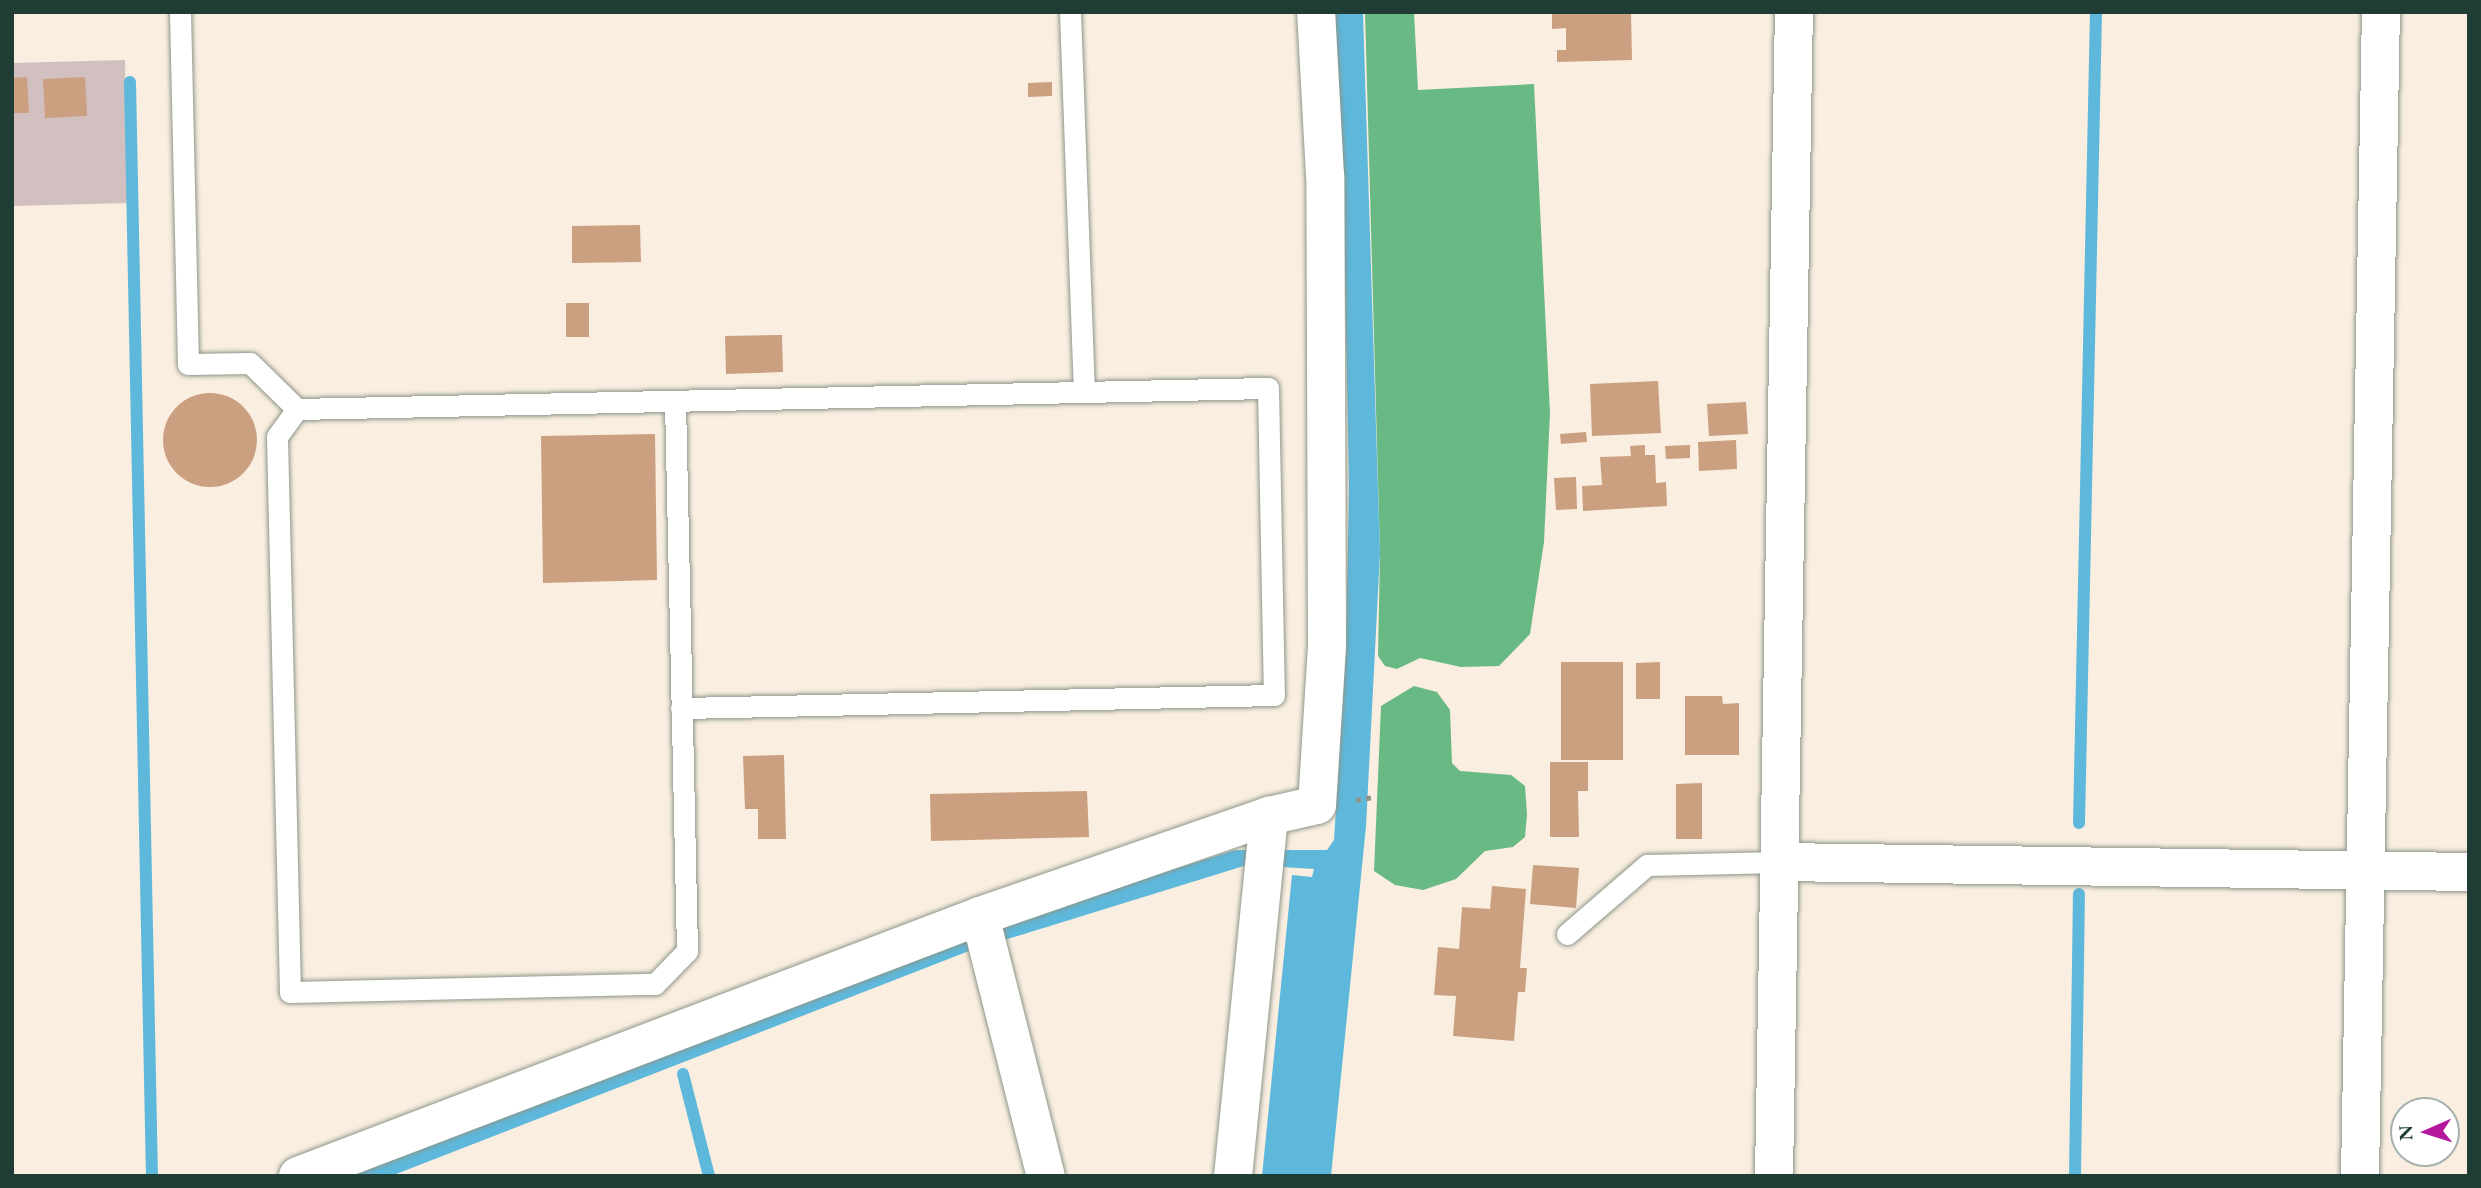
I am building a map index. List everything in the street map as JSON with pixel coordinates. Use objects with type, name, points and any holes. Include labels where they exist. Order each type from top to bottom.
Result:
[{"type":"street","points":[[298,1176],[366,1162],[980,916],[1266,840],[1317,805],[1327,645],[1325,176],[1316,12]]},
{"type":"street","points":[[1774,1176],[1794,12]]},
{"type":"street","points":[[2360,1176],[2381,12]]},
{"type":"street","points":[[1233,1176],[1266,840]]},
{"type":"street","points":[[1780,862],[2469,872]]},
{"type":"street","points":[[980,916],[1046,1176]]},
{"type":"lane","points":[[180,12],[188,364],[250,363],[297,409],[1268,388],[1274,695],[681,708]]},
{"type":"lane","points":[[1070,12],[1084,392]]},
{"type":"lane","points":[[297,409],[277,437],[290,992],[655,984],[687,951],[675,401]]},
{"type":"lane","points":[[1567,934],[1647,865],[1780,862]]},
{"type":"shaded area","points":[[125,60],[128,203],[12,206],[12,63]]},
{"type":"green space","points":[[1365,12],[1414,12],[1418,90],[1534,84],[1550,413],[1544,542],[1530,634],[1499,666],[1461,667],[1420,658],[1397,669],[1385,666],[1378,656],[1380,553]]},
{"type":"green space","points":[[1414,686],[1437,692],[1450,710],[1452,763],[1460,771],[1511,775],[1525,786],[1527,814],[1525,837],[1513,847],[1485,851],[1456,879],[1423,890],[1395,885],[1374,871],[1381,706]]},
{"type":"water","points":[[1333,12],[1363,12],[1380,553],[1366,826],[1331,1176],[1262,1176],[1292,875],[1312,877],[1314,869],[1247,865],[969,951],[391,1176],[344,1176],[965,935],[1235,850],[1327,850],[1334,840],[1346,649],[1349,486],[1343,178]]},
{"type":"building","points":[[1552,12],[1631,12],[1632,60],[1557,62],[1557,50],[1566,50],[1566,28],[1552,29]]},
{"type":"building","points":[[27,77],[29,113],[12,113],[12,78]]},
{"type":"building","points":[[85,77],[87,116],[45,118],[43,79]]},
{"type":"building","points":[[1052,82],[1052,96],[1028,97],[1028,83]]},
{"type":"building","points":[[640,225],[641,262],[572,263],[572,226]]},
{"type":"building","points":[[566,303],[589,303],[589,337],[566,337]]},
{"type":"building","points":[[782,335],[783,372],[726,374],[725,336]]},
{"type":"building","points":[[1658,381],[1661,433],[1592,436],[1590,384]]},
{"type":"building","points":[[210,393],[228,397],[243,407],[253,422],[257,440],[253,458],[243,473],[228,483],[210,487],[192,483],[177,473],[167,458],[163,440],[167,422],[177,407],[192,397]]},
{"type":"building","points":[[1746,402],[1748,434],[1709,436],[1707,404]]},
{"type":"building","points":[[1586,432],[1587,442],[1561,444],[1560,434]]},
{"type":"building","points":[[655,434],[657,580],[543,583],[541,436]]},
{"type":"building","points":[[1736,440],[1737,469],[1699,471],[1698,442]]},
{"type":"building","points":[[1645,445],[1645,455],[1655,455],[1656,483],[1666,482],[1667,506],[1583,511],[1582,486],[1602,485],[1600,457],[1631,456],[1630,446]]},
{"type":"building","points":[[1690,445],[1690,458],[1666,459],[1665,446]]},
{"type":"building","points":[[1576,477],[1577,509],[1556,510],[1554,478]]},
{"type":"building","points":[[1561,662],[1623,662],[1623,760],[1561,760]]},
{"type":"building","points":[[1660,662],[1660,699],[1636,699],[1636,663]]},
{"type":"building","points":[[1685,696],[1722,696],[1723,704],[1739,703],[1739,755],[1685,755]]},
{"type":"building","points":[[784,755],[786,839],[758,839],[758,809],[745,809],[743,756]]},
{"type":"building","points":[[1550,762],[1588,762],[1588,791],[1578,791],[1579,837],[1550,837]]},
{"type":"building","points":[[1702,783],[1702,839],[1676,839],[1676,784]]},
{"type":"building","points":[[1087,791],[1089,837],[931,841],[930,794]]},
{"type":"building","points":[[1533,865],[1579,868],[1576,908],[1530,904]]},
{"type":"building","points":[[1492,886],[1526,889],[1520,968],[1527,968],[1525,992],[1518,992],[1514,1041],[1453,1036],[1456,996],[1434,995],[1438,947],[1459,949],[1462,907],[1490,909]]},
{"type":"waterway","points":[[2079,823],[2096,12]]},
{"type":"waterway","points":[[130,82],[152,1176]]},
{"type":"waterway","points":[[2075,1176],[2079,894]]},
{"type":"waterway","points":[[683,1074],[709,1176]]}]
